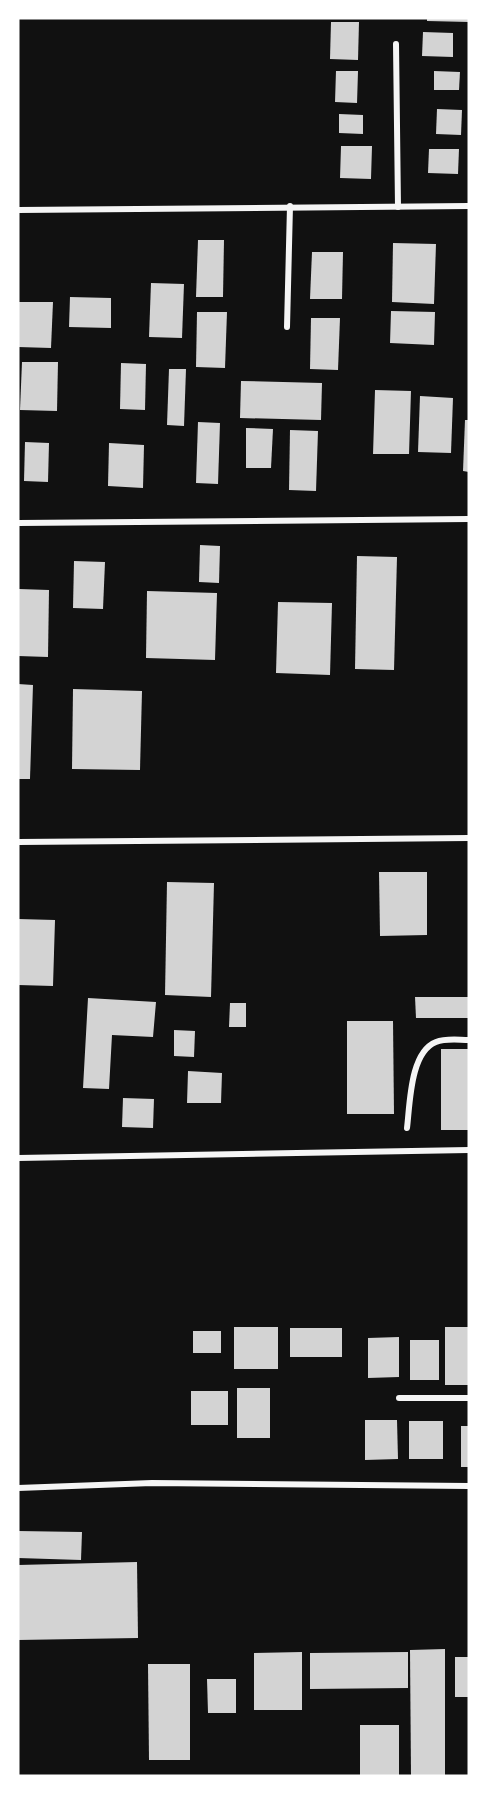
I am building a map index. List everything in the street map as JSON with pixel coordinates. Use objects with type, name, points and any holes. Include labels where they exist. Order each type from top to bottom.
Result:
[{"type":"street","points":[[396,44],[398,207]]},
{"type":"street","points":[[287,327],[290,206]]},
{"type":"street","points":[[18,210],[469,206]]},
{"type":"street","points":[[18,523],[469,519]]},
{"type":"street","points":[[18,842],[469,838]]},
{"type":"street","points":[[407,1128],[414,1071],[423,1052],[433,1042],[445,1039],[469,1040]]},
{"type":"street","points":[[18,1158],[469,1150]]},
{"type":"street","points":[[399,1398],[469,1398]]},
{"type":"street","points":[[18,1488],[152,1483],[469,1486]]},
{"type":"building","points":[[427,18],[469,18],[469,22],[427,21]]},
{"type":"building","points":[[331,22],[359,22],[358,60],[330,59]]},
{"type":"building","points":[[423,32],[453,33],[453,57],[422,56]]},
{"type":"building","points":[[336,71],[358,71],[357,103],[335,102]]},
{"type":"building","points":[[434,71],[460,72],[459,90],[434,90]]},
{"type":"building","points":[[437,109],[462,110],[461,135],[436,134]]},
{"type":"building","points":[[339,114],[363,115],[363,134],[339,133]]},
{"type":"building","points":[[341,146],[372,146],[371,179],[340,178]]},
{"type":"building","points":[[429,149],[459,149],[458,174],[428,173]]},
{"type":"building","points":[[198,240],[224,240],[223,297],[196,297]]},
{"type":"building","points":[[393,243],[436,244],[434,304],[392,302]]},
{"type":"building","points":[[312,252],[343,252],[342,299],[310,299]]},
{"type":"building","points":[[151,283],[184,284],[182,338],[149,337]]},
{"type":"building","points":[[70,297],[111,298],[111,328],[69,327]]},
{"type":"building","points":[[18,302],[53,302],[51,348],[18,347]]},
{"type":"building","points":[[391,311],[435,312],[434,345],[390,343]]},
{"type":"building","points":[[197,312],[227,312],[225,368],[196,367]]},
{"type":"building","points":[[311,318],[340,318],[338,370],[310,369]]},
{"type":"building","points":[[22,362],[58,362],[57,411],[20,410]]},
{"type":"building","points":[[121,363],[146,364],[145,410],[120,409]]},
{"type":"building","points":[[169,369],[186,369],[184,426],[167,425]]},
{"type":"building","points":[[241,381],[322,383],[321,420],[240,418]]},
{"type":"building","points":[[375,390],[411,391],[409,454],[373,454]]},
{"type":"building","points":[[420,396],[453,398],[451,453],[418,452]]},
{"type":"building","points":[[465,420],[469,420],[469,472],[463,471]]},
{"type":"building","points":[[198,422],[220,423],[218,484],[196,483]]},
{"type":"building","points":[[246,428],[273,429],[271,468],[246,468]]},
{"type":"building","points":[[290,430],[318,431],[316,491],[289,490]]},
{"type":"building","points":[[25,442],[49,443],[48,482],[24,481]]},
{"type":"building","points":[[109,443],[144,445],[143,488],[108,486]]},
{"type":"building","points":[[200,545],[220,546],[219,583],[199,582]]},
{"type":"building","points":[[357,556],[397,557],[394,670],[355,669]]},
{"type":"building","points":[[74,561],[105,562],[103,609],[73,608]]},
{"type":"building","points":[[19,589],[49,590],[48,657],[18,656]]},
{"type":"building","points":[[147,591],[217,593],[215,660],[146,658]]},
{"type":"building","points":[[278,602],[332,603],[330,675],[276,673]]},
{"type":"building","points":[[18,684],[33,685],[30,779],[18,779]]},
{"type":"building","points":[[73,689],[142,691],[140,770],[72,769]]},
{"type":"building","points":[[379,872],[427,872],[427,935],[380,936]]},
{"type":"building","points":[[167,882],[214,883],[211,997],[165,995]]},
{"type":"building","points":[[18,919],[55,920],[53,986],[18,985]]},
{"type":"building","points":[[415,997],[469,997],[469,1018],[416,1018]]},
{"type":"building","points":[[88,998],[156,1002],[153,1037],[112,1035],[109,1089],[83,1088]]},
{"type":"building","points":[[230,1003],[246,1003],[246,1027],[229,1027]]},
{"type":"building","points":[[347,1021],[393,1021],[394,1114],[347,1114]]},
{"type":"building","points":[[174,1030],[195,1031],[194,1057],[174,1056]]},
{"type":"building","points":[[441,1049],[469,1049],[469,1130],[441,1130]]},
{"type":"building","points":[[188,1071],[222,1073],[221,1103],[187,1103]]},
{"type":"building","points":[[123,1098],[154,1099],[153,1128],[122,1127]]},
{"type":"building","points":[[234,1327],[278,1327],[278,1369],[234,1369]]},
{"type":"building","points":[[445,1327],[469,1327],[469,1385],[445,1385]]},
{"type":"building","points":[[290,1328],[342,1328],[342,1357],[290,1357]]},
{"type":"building","points":[[193,1331],[221,1331],[221,1353],[193,1353]]},
{"type":"building","points":[[399,1337],[399,1377],[368,1378],[368,1338]]},
{"type":"building","points":[[410,1340],[439,1340],[439,1380],[410,1380]]},
{"type":"building","points":[[237,1388],[270,1388],[270,1438],[237,1438]]},
{"type":"building","points":[[191,1391],[228,1391],[228,1425],[191,1425]]},
{"type":"building","points":[[365,1420],[397,1420],[398,1459],[365,1460]]},
{"type":"building","points":[[409,1421],[443,1421],[443,1459],[409,1459]]},
{"type":"building","points":[[461,1426],[469,1426],[469,1467],[461,1467]]},
{"type":"building","points":[[18,1531],[82,1532],[81,1560],[18,1558]]},
{"type":"building","points":[[137,1562],[138,1638],[18,1640],[18,1565]]},
{"type":"building","points":[[445,1649],[445,1776],[411,1776],[410,1650]]},
{"type":"building","points":[[302,1652],[302,1710],[254,1710],[254,1653]]},
{"type":"building","points":[[408,1652],[408,1688],[310,1689],[310,1653]]},
{"type":"building","points":[[455,1657],[469,1657],[469,1697],[455,1697]]},
{"type":"building","points":[[148,1664],[190,1664],[190,1760],[149,1760]]},
{"type":"building","points":[[207,1679],[236,1679],[236,1713],[208,1713]]},
{"type":"building","points":[[360,1725],[399,1725],[399,1776],[360,1776]]}]
